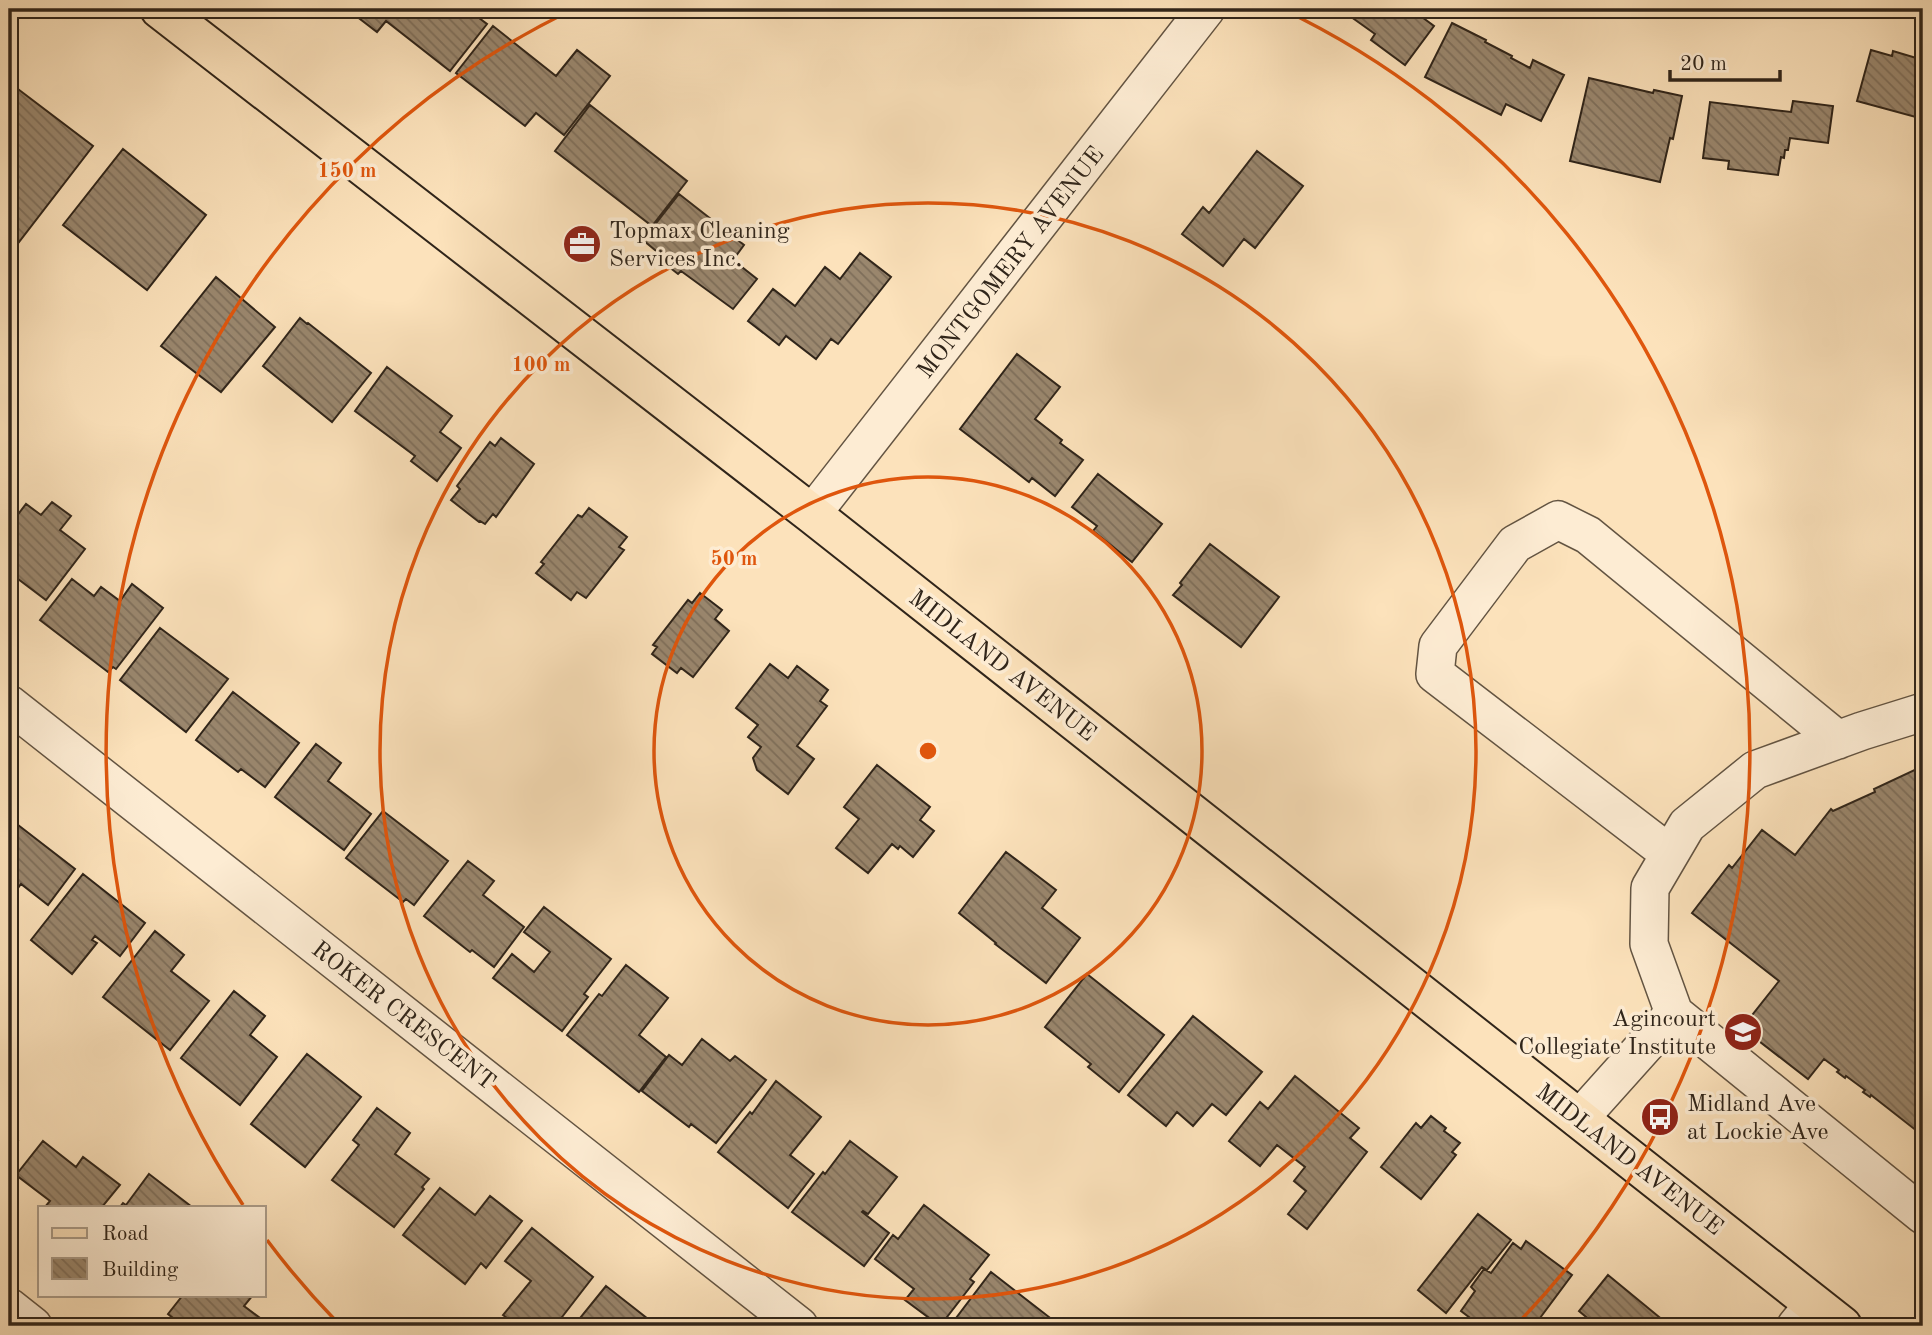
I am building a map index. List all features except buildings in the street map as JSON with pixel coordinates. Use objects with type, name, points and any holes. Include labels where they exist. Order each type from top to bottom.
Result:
[{"type":"main road","name":"MIDLAND AVENUE","points":[[160,9],[812,514],[1579,1119],[1817,1319]]},
{"type":"street","name":"MONTGOMERY AVENUE","points":[[812,514],[1206,9]]},
{"type":"street","points":[[1670,854],[1435,674],[1438,646],[1515,544],[1558,520],[1588,535],[1838,740]]},
{"type":"street","name":"ROKER CRESCENT","points":[[9,704],[799,1326]]},
{"type":"street","points":[[1923,712],[1861,731],[1755,770],[1687,825],[1650,888],[1649,944],[1674,1013],[1923,1215]]},
{"type":"street","points":[[1579,1119],[1674,1013]]},
{"type":"street","points":[[9,1307],[33,1326]]},
{"type":"place","name":"Topmax Cleaning Services Inc.","points":[[582,244]]},
{"type":"place","name":"Agincourt Collegiate Institute","points":[[1743,1032]]},
{"type":"place","name":"Midland Ave at Lockie Ave","points":[[1660,1117]]}]
